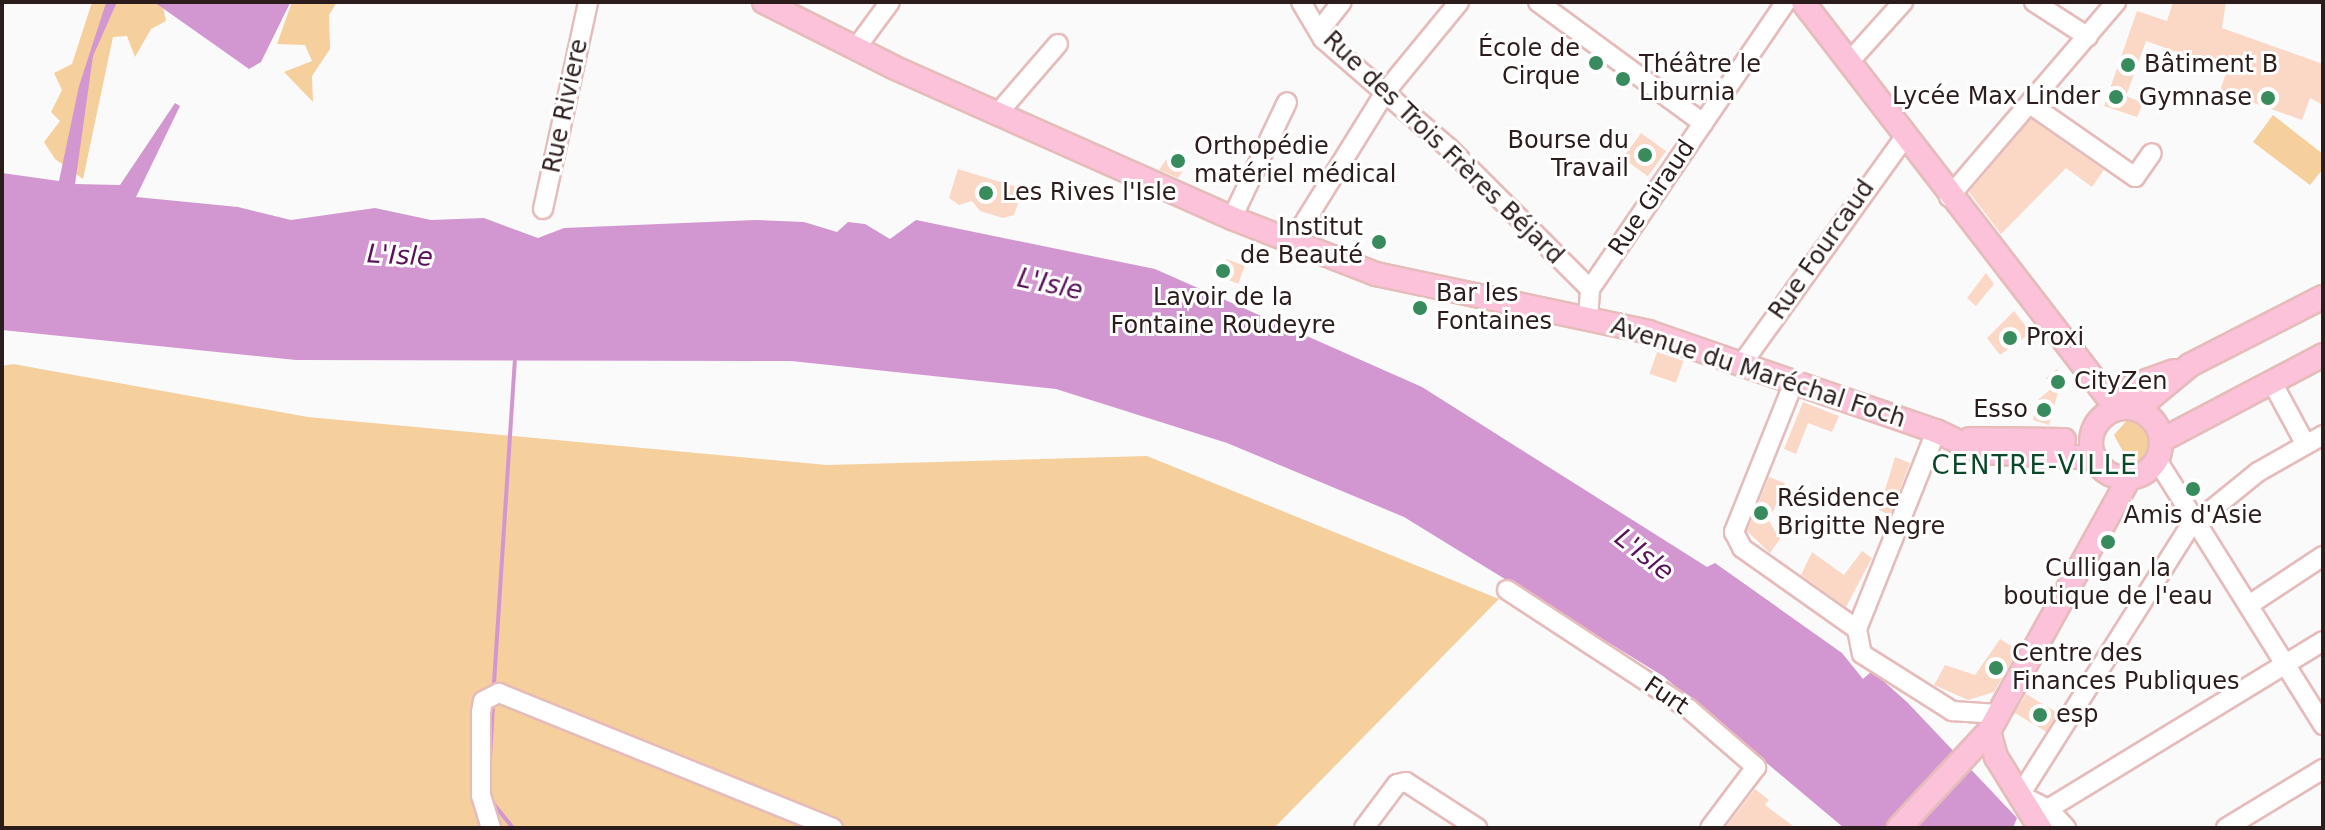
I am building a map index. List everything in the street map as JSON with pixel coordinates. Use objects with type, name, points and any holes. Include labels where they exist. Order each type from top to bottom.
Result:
[{"type":"main road","name":"Avenue du Maréchal Foch","points":[[764,2],[856,48],[1291,244],[1431,288],[1588,319],[1794,382],[1943,433],[2107,428]]},
{"type":"main road","points":[[1803,2],[1993,254],[2074,370],[2107,428],[2129,478]]},
{"type":"main road","points":[[2107,428],[2190,365],[2323,297]]},
{"type":"main road","points":[[1899,828],[1971,754],[1994,722],[2129,478],[2159,450],[2323,355]]},
{"type":"main road","points":[[2107,428],[2190,365]]},
{"type":"main road","points":[[2107,428],[2154,421],[2159,450]]},
{"type":"main road","points":[[2074,573],[2104,495],[2107,428]]},
{"type":"main road","points":[[1994,722],[1996,757],[2020,795],[2044,818]]},
{"type":"main road","points":[[1971,754],[1996,757]]},
{"type":"street","name":"Rue Riviere","points":[[543,209],[588,2]]},
{"type":"street","points":[[856,48],[890,2]]},
{"type":"street","name":"Rue des Trois Frères Béjard","points":[[1301,2],[1319,31],[1386,91],[1590,289]]},
{"type":"street","points":[[1319,31],[1342,2]]},
{"type":"street","points":[[1291,244],[1386,91],[1459,2]]},
{"type":"street","points":[[1538,2],[1563,9],[1703,123]]},
{"type":"street","name":"Rue Giraud","points":[[1590,289],[1786,2]]},
{"type":"street","points":[[1849,62],[1903,2]]},
{"type":"street","points":[[2034,2],[2088,37]]},
{"type":"street","points":[[1949,197],[2116,2]]},
{"type":"street","points":[[999,112],[1041,56],[1049,57],[1058,44]]},
{"type":"street","points":[[1232,218],[1287,102]]},
{"type":"street","points":[[2030,104],[2135,177],[2152,153]]},
{"type":"street","name":"Rue Fourcaud","points":[[1741,365],[1905,137]]},
{"type":"street","points":[[1588,319],[1590,289]]},
{"type":"street","points":[[1794,382],[1734,532],[1742,548],[1857,629]]},
{"type":"street","points":[[2273,384],[2306,445]]},
{"type":"street","points":[[1943,433],[1857,629],[1862,654],[1952,711],[1994,722]]},
{"type":"street","points":[[2020,795],[2195,521],[2323,435]]},
{"type":"street","points":[[2159,450],[2195,521],[2323,725]]},
{"type":"street","points":[[2249,605],[2323,556]]},
{"type":"street","name":"Furt","points":[[1507,590],[1689,709],[1756,767],[1710,828]]},
{"type":"street","points":[[2044,818],[2323,641]]},
{"type":"street","points":[[491,828],[481,796],[481,712],[483,701],[499,693],[833,828]]},
{"type":"street","points":[[2226,828],[2323,769]]},
{"type":"street","points":[[1364,828],[1397,784],[1406,782],[1477,828]]},
{"type":"street","points":[[2044,818],[2066,828]]},
{"type":"shaded area","points":[[92,2],[162,2],[166,21],[151,29],[135,57],[127,36],[113,37],[83,179],[55,159],[44,142],[60,121],[51,112],[62,90],[54,73],[72,64]]},
{"type":"shaded area","points":[[292,2],[337,2],[329,15],[330,49],[312,76],[313,102],[284,72],[312,61],[305,45],[277,44]]},
{"type":"shaded area","points":[[2273,115],[2323,154],[2323,169],[2310,185],[2253,142]]},
{"type":"shaded area","points":[[13,364],[308,417],[827,465],[1147,456],[1499,599],[1274,828],[2,828],[2,366]]},
{"type":"shaded area","points":[[2129,418],[2143,422],[2162,440],[2143,461],[2129,463],[2114,435]]},
{"type":"water","name":"L'Isle","points":[[117,2],[93,56],[75,184],[120,185],[175,103],[180,106],[136,197],[238,207],[291,220],[375,208],[431,220],[484,218],[538,238],[564,228],[755,220],[804,222],[837,232],[848,222],[865,224],[890,239],[916,220],[1155,269],[1422,387],[1707,567],[1715,563],[1842,653],[1863,679],[1872,671],[1907,702],[2017,818],[2013,828],[1844,828],[1663,676],[1404,517],[1227,443],[1056,389],[791,361],[296,360],[2,330],[2,173],[59,181],[79,86],[106,3]]},
{"type":"water","points":[[154,2],[290,3],[261,62],[249,69]]},
{"type":"building","points":[[2173,2],[2226,2],[2222,28],[2323,64],[2323,105],[2310,98],[2302,120],[2220,91],[2227,70],[2146,41],[2126,96],[2143,103],[2137,117],[2104,106],[2137,11],[2167,21]]},
{"type":"building","points":[[2031,119],[2104,170],[2092,187],[2066,168],[2001,234],[1969,192]]},
{"type":"building","name":"Bourse du Travail","points":[[1641,133],[1666,151],[1648,176],[1623,158]]},
{"type":"building","name":"Orthopédie matériel médical","points":[[1171,153],[1188,164],[1178,178],[1159,170]]},
{"type":"building","name":"Les Rives l'Isle","points":[[958,169],[1023,189],[1014,215],[1003,218],[980,211],[972,201],[959,205],[949,198]]},
{"type":"building","points":[[1226,259],[1245,266],[1238,284],[1220,277]]},
{"type":"building","points":[[1986,273],[1994,284],[1976,306],[1967,298]]},
{"type":"building","name":"Proxi","points":[[2014,311],[2031,333],[2000,355],[1987,338]]},
{"type":"building","points":[[1657,352],[1683,361],[1676,383],[1650,374]]},
{"type":"building","name":"Esso","points":[[2057,369],[2068,386],[2058,392],[2049,425],[2033,420],[2038,400],[2053,387],[2046,378]]},
{"type":"building","points":[[1803,402],[1839,416],[1832,432],[1808,423],[1796,454],[1784,449]]},
{"type":"building","points":[[1895,457],[1910,463],[1890,515],[1879,510]]},
{"type":"building","name":"Résidence Brigitte Negre","points":[[1769,477],[1785,483],[1769,521],[1780,539],[1770,553],[1747,531]]},
{"type":"building","points":[[1862,551],[1872,558],[1846,607],[1801,575],[1812,552],[1844,575]]},
{"type":"building","name":"Centre des Finances Publiques","points":[[2000,639],[2018,650],[1994,692],[1968,700],[1934,685],[1945,665],[1975,675]]},
{"type":"building","name":"esp","points":[[2026,694],[2058,713],[2046,732],[2015,713]]},
{"type":"building","points":[[1755,789],[1769,800],[1765,805],[1796,828],[1725,828]]},
{"type":"waterway","points":[[494,683],[515,362]]},
{"type":"waterway","points":[[490,759],[493,704]]},
{"type":"waterway","points":[[492,802],[513,828]]},
{"type":"place","name":"École de Cirque","points":[[1596,63]]},
{"type":"place","name":"Bâtiment B","points":[[2128,65]]},
{"type":"place","name":"Théâtre le Liburnia","points":[[1623,79]]},
{"type":"place","name":"Lycée Max Linder","points":[[2116,97]]},
{"type":"place","name":"Gymnase","points":[[2268,98]]},
{"type":"place","name":"Bourse du Travail","points":[[1645,155]]},
{"type":"place","name":"Orthopédie matériel médical","points":[[1178,161]]},
{"type":"place","name":"Les Rives l'Isle","points":[[986,193]]},
{"type":"place","name":"Institut de Beauté","points":[[1379,242]]},
{"type":"place","name":"Lavoir de la Fontaine Roudeyre","points":[[1223,271]]},
{"type":"place","name":"Bar les Fontaines","points":[[1420,308]]},
{"type":"place","name":"Proxi","points":[[2010,338]]},
{"type":"place","name":"CityZen","points":[[2058,382]]},
{"type":"place","name":"Esso","points":[[2044,410]]},
{"type":"place","name":"Amis d'Asie","points":[[2193,489]]},
{"type":"place","name":"Résidence Brigitte Negre","points":[[1761,513]]},
{"type":"place","name":"Culligan la boutique de l'eau","points":[[2108,542]]},
{"type":"place","name":"Centre des Finances Publiques","points":[[1996,668]]},
{"type":"place","name":"esp","points":[[2040,715]]},
{"type":"district","name":"CENTRE-VILLE","points":[[2035,466]]}]
